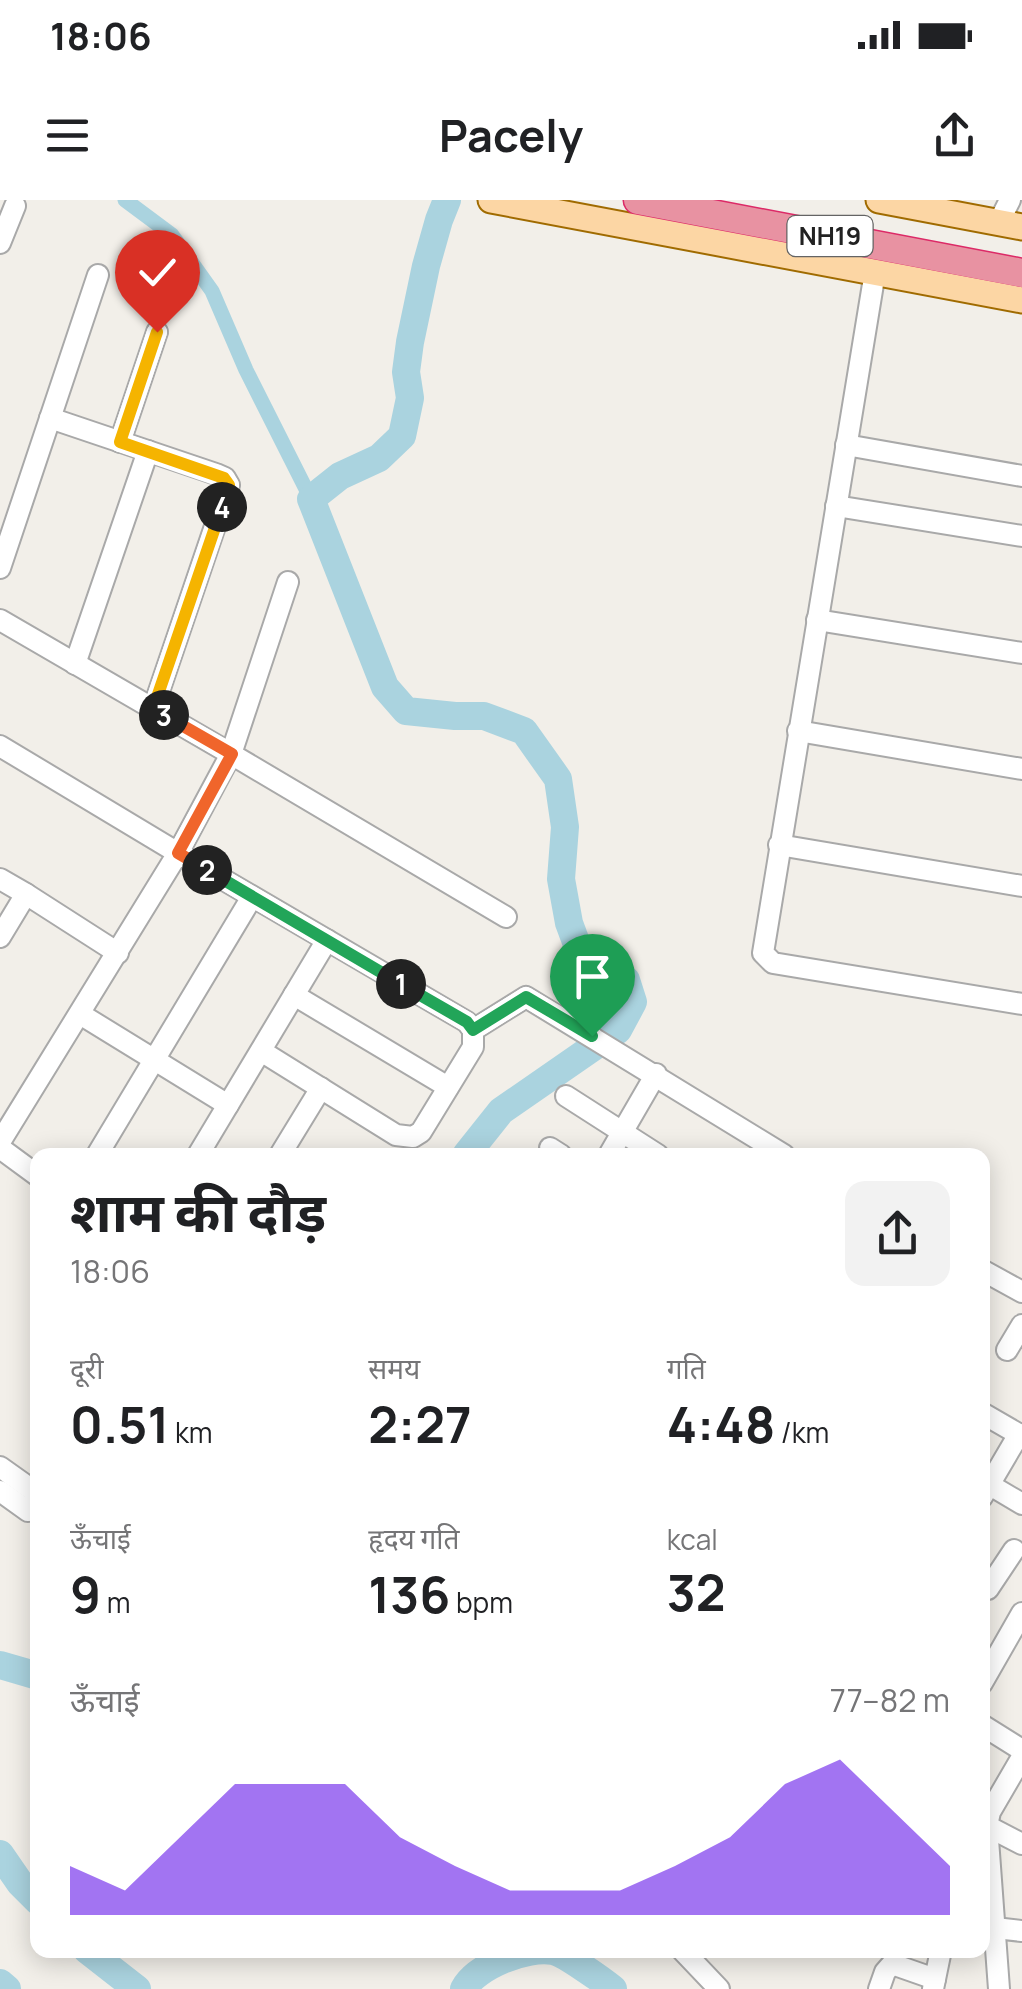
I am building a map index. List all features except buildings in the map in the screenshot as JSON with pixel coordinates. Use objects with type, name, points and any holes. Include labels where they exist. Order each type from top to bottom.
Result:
[{"type":"highway","name":"NH19","points":[[638,200],[1022,273]]},
{"type":"highway","name":"NH19","points":[[737,200],[1022,253]]},
{"type":"main road","points":[[491,200],[1022,300]]},
{"type":"main road","points":[[879,200],[1011,216]]},
{"type":"street","points":[[0,243],[14,206]]},
{"type":"street","points":[[876,272],[763,954],[773,963],[1022,1004]]},
{"type":"street","points":[[0,568],[98,275]]},
{"type":"street","points":[[120,442],[157,332]]},
{"type":"street","points":[[50,418],[216,474],[229,485],[153,709]]},
{"type":"street","points":[[846,445],[1022,476]]},
{"type":"street","points":[[75,664],[148,451]]},
{"type":"street","points":[[836,506],[1022,536]]},
{"type":"street","points":[[30,1169],[0,1145],[178,853],[232,754],[288,582]]},
{"type":"street","points":[[0,620],[506,917]]},
{"type":"street","points":[[817,620],[1022,653]]},
{"type":"street","points":[[798,731],[1022,768]]},
{"type":"street","points":[[0,746],[467,1022],[473,1030],[472,1047],[421,1132],[412,1137],[396,1134],[261,1051]]},
{"type":"street","points":[[779,845],[1022,886]]},
{"type":"street","points":[[0,879],[118,953]]},
{"type":"street","points":[[0,937],[26,894]]},
{"type":"street","points":[[101,1148],[252,896]]},
{"type":"street","points":[[202,1148],[327,940]]},
{"type":"street","points":[[294,995],[448,1087]]},
{"type":"street","points":[[473,1030],[526,997],[773,1148]]},
{"type":"street","points":[[80,1014],[228,1106]]},
{"type":"street","points":[[614,1148],[656,1074]]},
{"type":"street","points":[[284,1148],[321,1088]]},
{"type":"street","points":[[566,1096],[647,1148]]},
{"type":"street","points":[[990,1274],[1022,1292]]},
{"type":"street","points":[[1007,1350],[1022,1325]]},
{"type":"street","points":[[990,1417],[1021,1435],[990,1485]]},
{"type":"street","points":[[0,1467],[30,1490]]},
{"type":"street","points":[[0,1490],[28,1510],[30,1507]]},
{"type":"street","points":[[990,1492],[1022,1504]]},
{"type":"street","points":[[990,1582],[1019,1547]]},
{"type":"street","points":[[990,1591],[1022,1611],[990,1655]]},
{"type":"street","points":[[990,1731],[1021,1758],[990,1795]]},
{"type":"street","points":[[990,1828],[1022,1844]]},
{"type":"street","points":[[990,1898],[999,1989]]},
{"type":"street","points":[[994,1928],[1022,1930]]},
{"type":"street","points":[[690,1958],[720,1989]]},
{"type":"street","points":[[879,1989],[887,1967],[892,1964],[934,1984],[939,1958]]},
{"type":"waterway","points":[[125,200],[172,235],[212,291],[246,370],[311,499]]},
{"type":"waterway","points":[[447,200],[426,266],[410,342],[406,372],[410,398],[402,436],[379,458],[340,476],[311,499],[385,687],[406,711],[484,716],[524,731],[558,779],[565,827],[561,879],[569,923],[579,950],[626,980],[633,1002],[618,1030],[501,1111],[472,1148]]},
{"type":"waterway","points":[[0,1665],[30,1674]]},
{"type":"waterway","points":[[0,1854],[30,1893]]},
{"type":"waterway","points":[[97,1958],[137,1989]]},
{"type":"waterway","points":[[464,1989],[479,1973],[510,1958]]},
{"type":"waterway","points":[[568,1958],[613,1989]]},
{"type":"waterway","points":[[0,1983],[7,1989]]},
{"type":"route","points":[[157,332],[120,442],[216,474],[229,485],[153,709],[232,754],[178,853],[467,1022],[473,1030],[526,997],[592,1036]]}]
